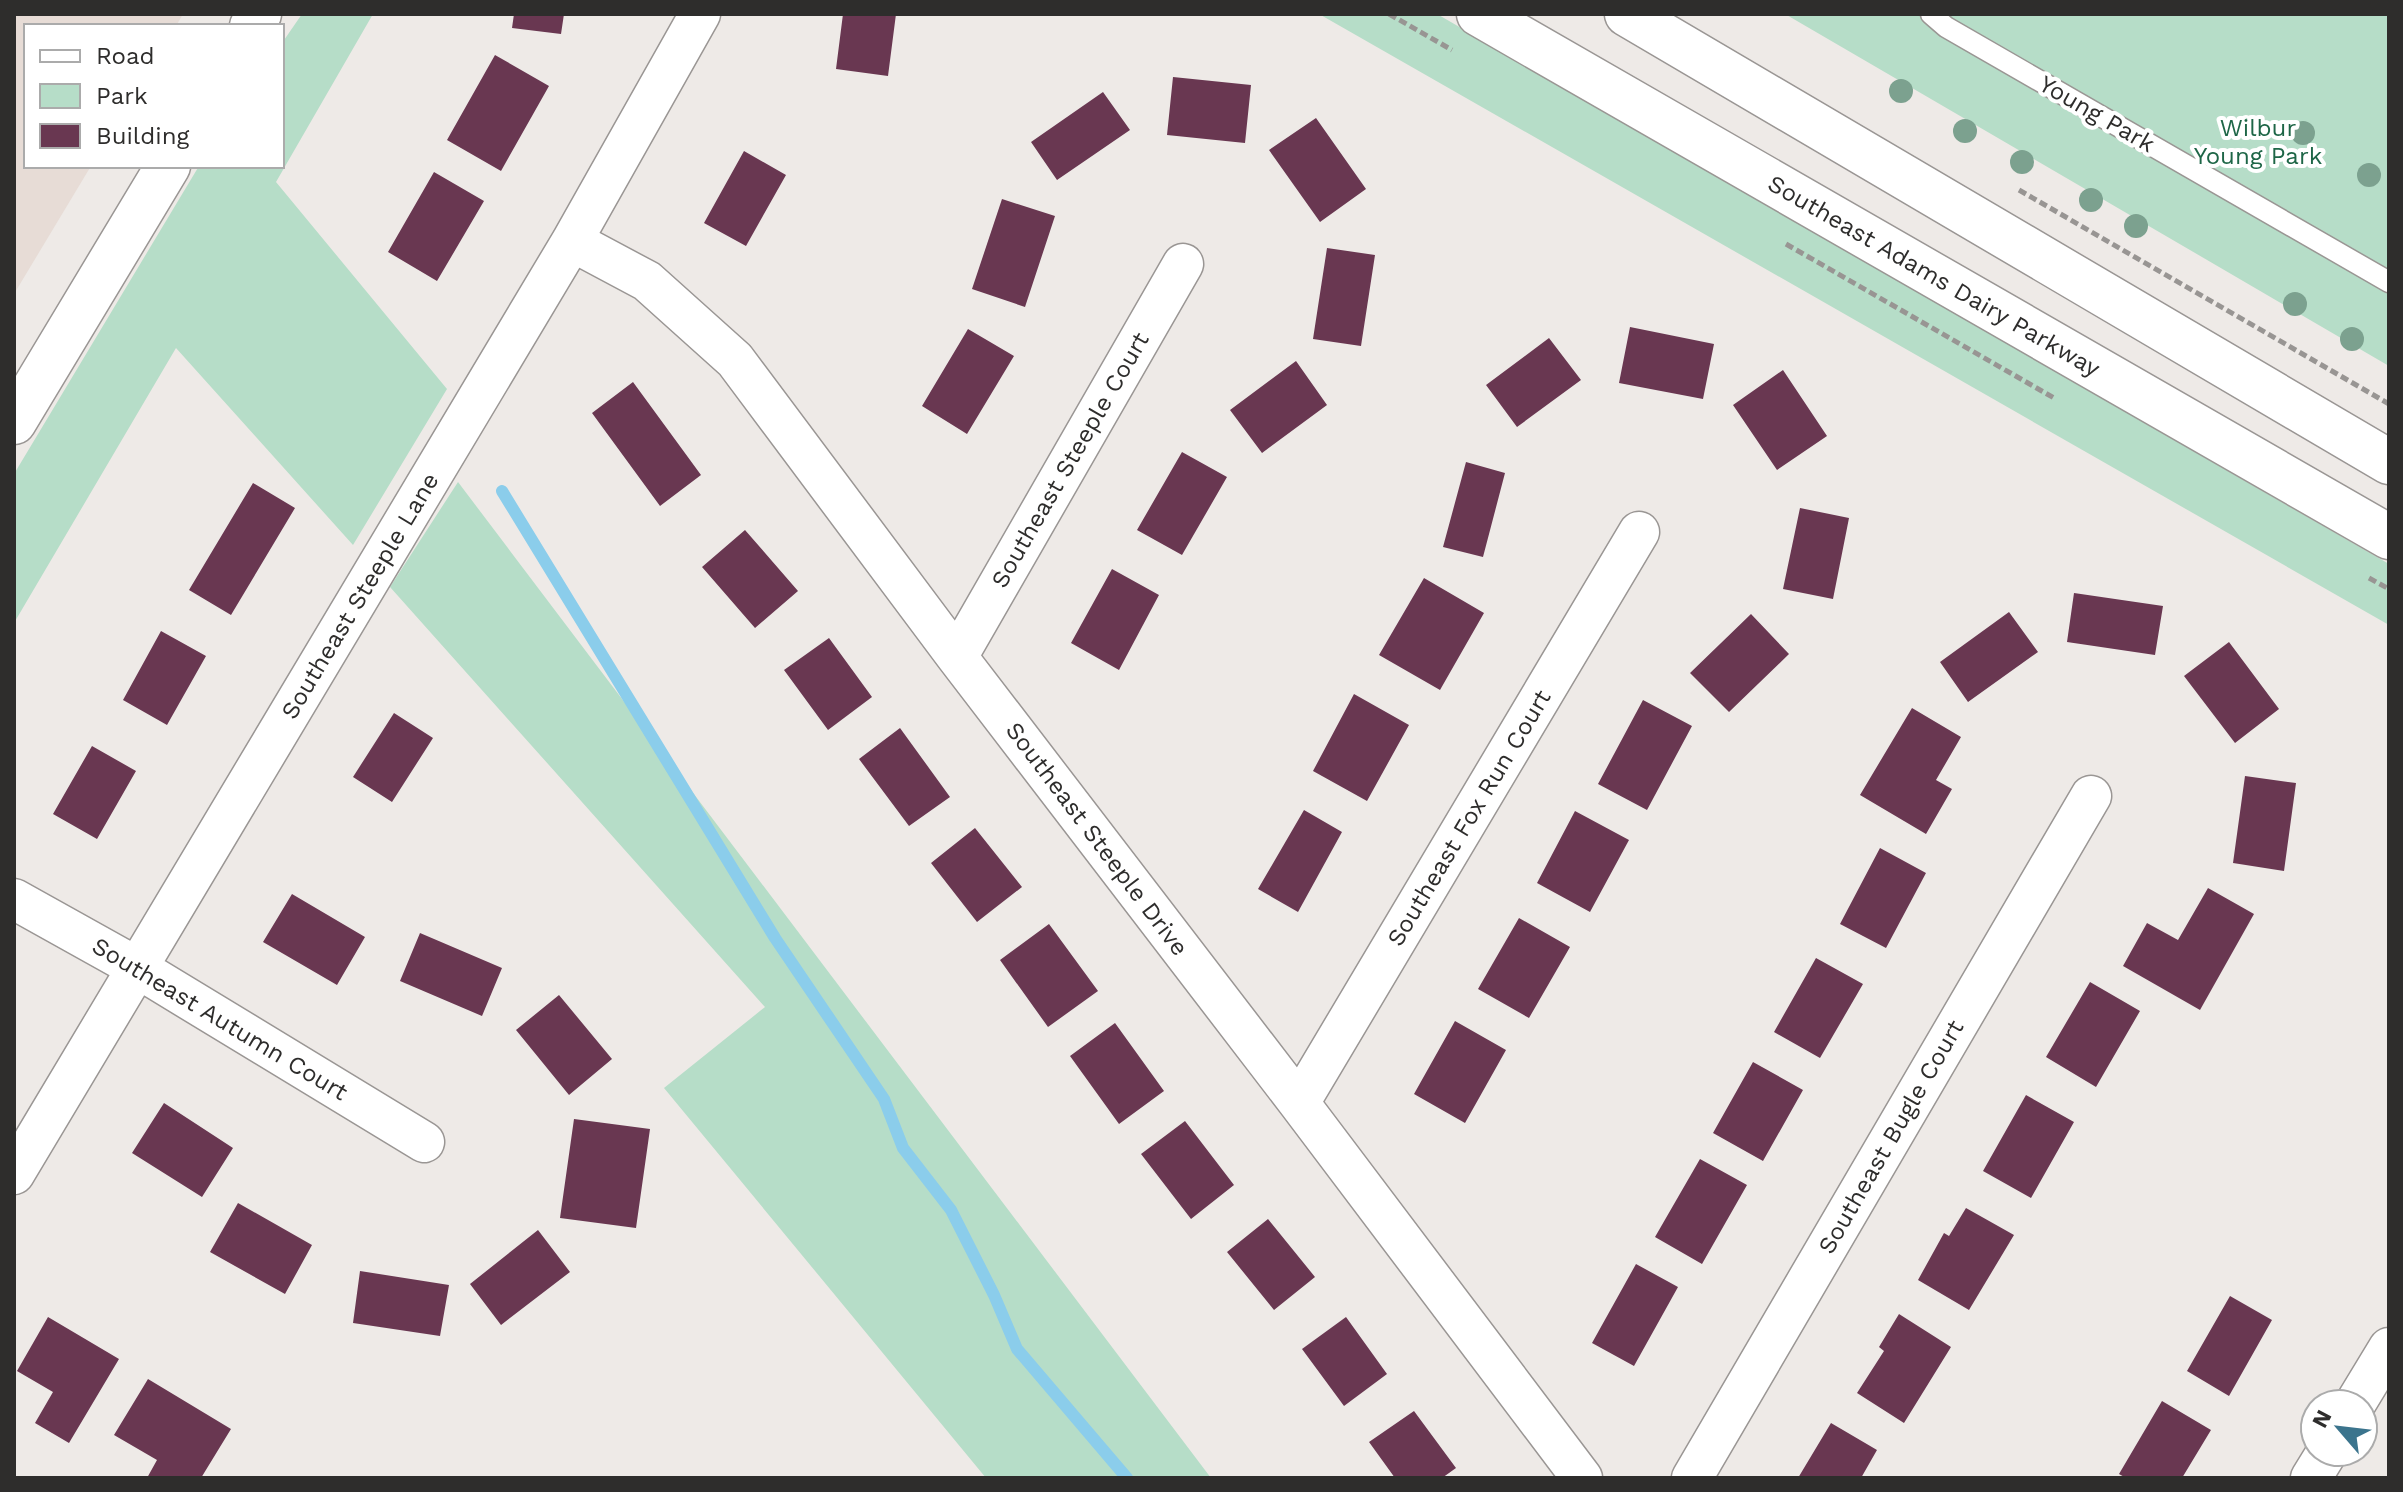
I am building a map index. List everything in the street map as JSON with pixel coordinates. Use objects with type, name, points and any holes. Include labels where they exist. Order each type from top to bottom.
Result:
[{"type":"main road","name":"Southeast Adams Dairy Parkway","points":[[1479,14],[2389,537]]},
{"type":"main road","points":[[1627,14],[2389,462]]},
{"type":"main road","points":[[14,422],[167,168]]},
{"type":"street","name":"Southeast Steeple Lane","points":[[14,1174],[572,241],[700,14]]},
{"type":"street","name":"Southeast Steeple Drive","points":[[572,241],[647,281],[735,360],[1582,1478]]},
{"type":"street","name":"Southeast Steeple Court","points":[[957,657],[1183,264]]},
{"type":"street","name":"Southeast Fox Run Court","points":[[1299,1103],[1639,532]]},
{"type":"street","name":"Southeast Bugle Court","points":[[1692,1478],[2091,796]]},
{"type":"street","name":"Southeast Autumn Court","points":[[14,899],[136,967],[424,1142]]},
{"type":"street","points":[[2365,1388],[2389,1348]]},
{"type":"lane","name":"Young Park","points":[[1931,14],[1946,27],[2389,282]]},
{"type":"path","points":[[2016,189],[2389,404]]},
{"type":"shaded area","points":[[14,14],[183,14],[177,24],[24,24],[24,168],[90,168],[14,294]]},
{"type":"green space","points":[[302,14],[373,14],[276,182],[447,389],[353,545],[176,348],[14,623],[14,474],[198,168],[284,168],[284,40]]},
{"type":"green space","points":[[1319,14],[1437,14],[2389,564],[2389,625]]},
{"type":"green space","name":"Wilbur Young Park","points":[[1785,14],[2389,14],[2389,366]]},
{"type":"green space","points":[[458,482],[1211,1478],[986,1478],[664,1088],[765,1007],[390,587]]},
{"type":"building","points":[[514,14],[564,14],[561,34],[512,28]]},
{"type":"building","points":[[843,14],[896,14],[888,76],[836,69]]},
{"type":"building","points":[[495,55],[549,86],[501,171],[447,140]]},
{"type":"building","points":[[1173,77],[1251,85],[1245,143],[1167,135]]},
{"type":"building","points":[[1103,92],[1130,130],[1057,180],[1031,142]]},
{"type":"building","points":[[1316,118],[1366,189],[1320,222],[1269,150]]},
{"type":"building","points":[[744,151],[786,175],[746,246],[704,223]]},
{"type":"building","points":[[434,172],[484,201],[437,281],[388,252]]},
{"type":"building","points":[[1002,199],[1055,216],[1025,307],[972,289]]},
{"type":"building","points":[[1327,248],[1375,255],[1361,346],[1313,339]]},
{"type":"building","points":[[1630,327],[1714,344],[1703,399],[1619,383]]},
{"type":"building","points":[[968,329],[1014,356],[967,434],[922,406]]},
{"type":"building","points":[[1549,338],[1581,380],[1517,427],[1486,385]]},
{"type":"building","points":[[1296,361],[1327,405],[1262,453],[1230,410]]},
{"type":"building","points":[[1783,370],[1827,436],[1777,470],[1733,405]]},
{"type":"building","points":[[633,382],[701,475],[660,506],[592,413]]},
{"type":"building","points":[[1182,452],[1227,477],[1182,555],[1137,530]]},
{"type":"building","points":[[1466,462],[1505,473],[1483,557],[1443,547]]},
{"type":"building","points":[[253,483],[295,508],[231,615],[189,590]]},
{"type":"building","points":[[1800,508],[1849,518],[1833,599],[1783,589]]},
{"type":"building","points":[[745,530],[798,591],[755,628],[702,567]]},
{"type":"building","points":[[1112,569],[1159,595],[1119,670],[1071,643]]},
{"type":"building","points":[[1424,578],[1484,613],[1440,690],[1379,655]]},
{"type":"building","points":[[2074,593],[2163,606],[2155,655],[2067,642]]},
{"type":"building","points":[[2009,612],[2038,652],[1968,702],[1940,662]]},
{"type":"building","points":[[1751,614],[1789,654],[1729,712],[1690,673]]},
{"type":"building","points":[[161,631],[206,656],[167,725],[123,700]]},
{"type":"building","points":[[829,638],[872,697],[828,730],[784,670]]},
{"type":"building","points":[[2229,642],[2279,709],[2235,743],[2184,676]]},
{"type":"building","points":[[1354,694],[1409,725],[1367,801],[1313,771]]},
{"type":"building","points":[[1643,700],[1692,726],[1647,810],[1598,784]]},
{"type":"building","points":[[1912,708],[1961,737],[1936,780],[1952,789],[1926,834],[1860,795]]},
{"type":"building","points":[[394,713],[433,738],[392,802],[353,777]]},
{"type":"building","points":[[900,728],[950,797],[909,826],[859,759]]},
{"type":"building","points":[[92,746],[136,771],[97,839],[53,814]]},
{"type":"building","points":[[2245,776],[2296,783],[2284,871],[2233,863]]},
{"type":"building","points":[[1304,810],[1342,832],[1298,912],[1258,889]]},
{"type":"building","points":[[1575,811],[1629,840],[1590,912],[1537,883]]},
{"type":"building","points":[[975,828],[1022,887],[977,922],[931,863]]},
{"type":"building","points":[[1880,848],[1926,873],[1886,948],[1840,924]]},
{"type":"building","points":[[2208,888],[2254,914],[2200,1010],[2123,966],[2147,923],[2178,940]]},
{"type":"building","points":[[292,894],[365,937],[337,985],[263,942]]},
{"type":"building","points":[[1519,918],[1570,947],[1529,1018],[1478,989]]},
{"type":"building","points":[[1049,924],[1098,991],[1048,1027],[1000,960]]},
{"type":"building","points":[[420,933],[502,968],[482,1016],[400,981]]},
{"type":"building","points":[[1816,958],[1863,984],[1820,1058],[1774,1032]]},
{"type":"building","points":[[2090,982],[2140,1011],[2096,1087],[2046,1057]]},
{"type":"building","points":[[559,995],[612,1059],[569,1095],[516,1030]]},
{"type":"building","points":[[1455,1021],[1506,1050],[1465,1123],[1414,1094]]},
{"type":"building","points":[[1115,1023],[1164,1091],[1119,1124],[1070,1056]]},
{"type":"building","points":[[1753,1062],[1803,1090],[1763,1161],[1713,1133]]},
{"type":"building","points":[[2026,1095],[2074,1122],[2031,1198],[1983,1171]]},
{"type":"building","points":[[164,1103],[233,1148],[202,1197],[132,1153]]},
{"type":"building","points":[[574,1119],[650,1129],[636,1228],[560,1218]]},
{"type":"building","points":[[1185,1121],[1234,1185],[1191,1219],[1141,1154]]},
{"type":"building","points":[[1700,1159],[1747,1185],[1702,1264],[1655,1237]]},
{"type":"building","points":[[238,1203],[312,1245],[285,1294],[210,1252]]},
{"type":"building","points":[[1966,1208],[2014,1235],[1969,1310],[1918,1280],[1944,1233],[1949,1236]]},
{"type":"building","points":[[1268,1219],[1315,1277],[1274,1310],[1227,1252]]},
{"type":"building","points":[[538,1230],[570,1272],[501,1325],[470,1284]]},
{"type":"building","points":[[1636,1264],[1678,1287],[1634,1366],[1592,1343]]},
{"type":"building","points":[[360,1271],[449,1285],[440,1336],[353,1323]]},
{"type":"building","points":[[2230,1296],[2272,1320],[2229,1396],[2187,1371]]},
{"type":"building","points":[[1899,1314],[1951,1347],[1904,1423],[1857,1393],[1884,1351],[1879,1347]]},
{"type":"building","points":[[48,1317],[119,1359],[69,1443],[35,1423],[53,1392],[17,1371]]},
{"type":"building","points":[[1346,1317],[1387,1374],[1344,1406],[1302,1349]]},
{"type":"building","points":[[148,1379],[231,1429],[201,1478],[147,1478],[157,1460],[114,1435]]},
{"type":"building","points":[[2162,1401],[2211,1430],[2182,1478],[2126,1478],[2119,1474]]},
{"type":"building","points":[[1414,1411],[1456,1468],[1442,1478],[1395,1478],[1369,1442]]},
{"type":"building","points":[[1831,1423],[1877,1450],[1861,1478],[1798,1478]]},
{"type":"waterway","points":[[502,491],[775,938],[884,1099],[903,1148],[951,1210],[1017,1349],[1127,1478]]}]
